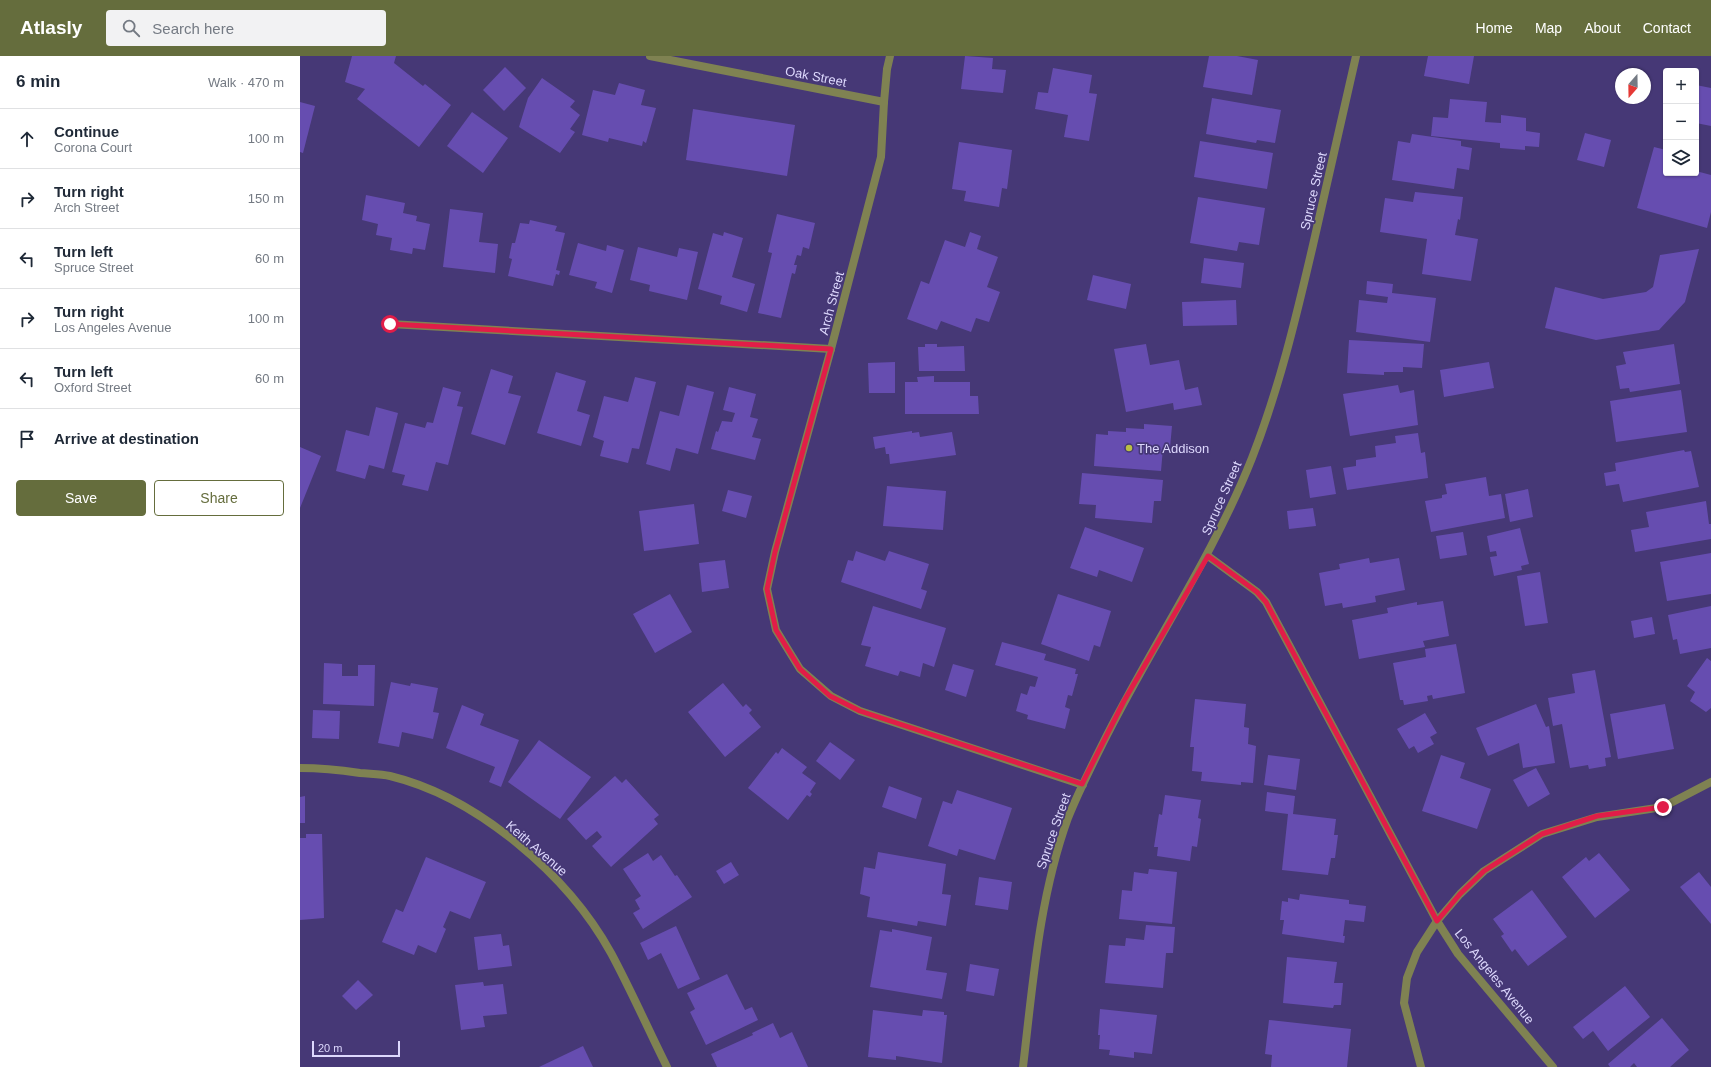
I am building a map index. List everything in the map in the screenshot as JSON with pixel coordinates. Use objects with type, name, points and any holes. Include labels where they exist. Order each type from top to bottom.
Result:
[{"type":"street","name":"Oak Street","points":[[650,56],[884,102]]},
{"type":"street","name":"Arch Street","points":[[890,56],[887,69],[884,102],[881,157],[831,349],[775,552],[767,589],[776,630],[800,669],[830,696],[860,711],[1082,784]]},
{"type":"street","name":"Spruce Street","points":[[1023,1067],[1037,954],[1048,884],[1069,817],[1082,784],[1124,701],[1208,556],[1252,458],[1274,399],[1291,338],[1356,56]]},
{"type":"street","points":[[390,324],[831,349]]},
{"type":"street","name":"Los Angeles Avenue","points":[[1208,556],[1257,592],[1266,602],[1437,921],[1458,954],[1553,1067]]},
{"type":"street","name":"Keith Avenue","points":[[300,768],[318,768],[390,776],[428,789],[465,806],[522,847],[569,892],[610,952],[667,1067]]},
{"type":"street","points":[[1421,1067],[1404,1003],[1407,978],[1417,952],[1437,921],[1460,894],[1484,871],[1542,834],[1597,816],[1663,807],[1711,782]]},
{"type":"building","points":[[352,56],[396,56],[394,63],[423,86],[425,84],[451,105],[419,147],[357,99],[365,89],[345,82]]},
{"type":"building","points":[[965,56],[993,58],[992,69],[1006,70],[1003,93],[961,89]]},
{"type":"building","points":[[1209,56],[1237,56],[1258,60],[1252,95],[1203,87]]},
{"type":"building","points":[[1428,56],[1474,56],[1469,84],[1424,76]]},
{"type":"building","points":[[505,67],[526,88],[504,111],[483,90]]},
{"type":"building","points":[[1053,68],[1092,75],[1089,93],[1097,94],[1089,141],[1064,137],[1068,115],[1035,109],[1038,92],[1048,93]]},
{"type":"building","points":[[542,78],[575,101],[570,107],[580,115],[570,129],[575,132],[560,153],[519,127],[528,98]]},
{"type":"building","points":[[619,83],[645,90],[641,105],[656,108],[646,143],[643,141],[642,146],[609,138],[608,142],[582,135],[593,90],[615,95]]},
{"type":"building","points":[[1699,86],[1711,88],[1711,126],[1699,124]]},
{"type":"building","points":[[1212,98],[1281,110],[1275,143],[1257,140],[1256,143],[1206,134]]},
{"type":"building","points":[[1450,99],[1487,102],[1485,122],[1501,123],[1501,115],[1526,118],[1526,131],[1540,133],[1539,147],[1525,146],[1525,150],[1500,148],[1500,143],[1431,136],[1433,117],[1448,118]]},
{"type":"building","points":[[300,102],[315,106],[303,153],[300,152]]},
{"type":"building","points":[[693,109],[795,125],[787,176],[686,160]]},
{"type":"building","points":[[472,112],[508,138],[483,173],[447,146]]},
{"type":"building","points":[[1585,133],[1611,140],[1604,167],[1577,160]]},
{"type":"building","points":[[1412,134],[1461,141],[1461,146],[1472,148],[1469,170],[1457,168],[1454,189],[1392,180],[1398,141],[1410,143]]},
{"type":"building","points":[[1200,141],[1273,153],[1267,189],[1194,177]]},
{"type":"building","points":[[959,142],[1012,150],[1007,189],[1002,188],[999,207],[964,201],[966,191],[952,189]]},
{"type":"building","points":[[1654,147],[1663,149],[1663,176],[1699,176],[1699,172],[1711,175],[1711,212],[1707,228],[1637,208]]},
{"type":"building","points":[[1415,192],[1463,197],[1460,220],[1458,219],[1455,235],[1478,239],[1471,281],[1422,274],[1427,239],[1380,232],[1385,198],[1413,202]]},
{"type":"building","points":[[366,195],[405,203],[403,213],[417,216],[416,221],[430,224],[425,250],[413,248],[412,254],[390,250],[392,238],[376,235],[378,224],[362,220]]},
{"type":"building","points":[[1198,197],[1265,208],[1259,245],[1239,242],[1237,251],[1190,243]]},
{"type":"building","points":[[450,209],[483,213],[479,242],[498,244],[495,273],[443,267]]},
{"type":"building","points":[[777,214],[815,223],[809,249],[803,247],[801,256],[797,255],[794,265],[797,265],[795,274],[792,273],[781,318],[758,313],[772,253],[768,252]]},
{"type":"building","points":[[530,220],[557,226],[555,231],[565,233],[556,270],[560,271],[559,275],[556,274],[553,286],[508,276],[512,259],[509,258],[512,243],[515,243],[520,223],[529,224]]},
{"type":"building","points":[[724,232],[743,238],[732,277],[755,284],[747,312],[720,304],[722,296],[698,289],[713,233],[723,236]]},
{"type":"building","points":[[970,232],[981,236],[977,249],[998,257],[987,287],[1000,292],[989,322],[976,318],[971,332],[941,321],[937,330],[907,319],[921,281],[929,284],[945,240],[965,247]]},
{"type":"building","points":[[578,243],[606,251],[607,245],[624,250],[612,293],[595,288],[597,282],[569,275]]},
{"type":"building","points":[[638,247],[677,257],[679,248],[698,252],[687,300],[649,291],[650,285],[630,280]]},
{"type":"building","points":[[1699,249],[1685,302],[1659,330],[1596,340],[1545,328],[1555,287],[1603,299],[1646,292],[1653,287],[1660,255]]},
{"type":"building","points":[[1204,258],[1244,263],[1241,288],[1201,283]]},
{"type":"building","points":[[1093,275],[1131,284],[1126,309],[1087,300]]},
{"type":"building","points":[[1367,281],[1393,284],[1392,293],[1436,298],[1430,342],[1356,332],[1359,300],[1387,303],[1388,297],[1366,294]]},
{"type":"building","points":[[1236,300],[1237,325],[1183,326],[1182,302]]},
{"type":"building","points":[[1349,340],[1424,344],[1422,368],[1403,367],[1403,372],[1384,372],[1384,375],[1347,373]]},
{"type":"building","points":[[925,344],[937,344],[937,347],[964,346],[965,371],[919,371],[918,347],[925,347]]},
{"type":"building","points":[[1146,344],[1150,365],[1179,360],[1185,390],[1198,387],[1202,405],[1174,410],[1173,403],[1126,412],[1114,349]]},
{"type":"building","points":[[1674,344],[1680,384],[1630,392],[1629,388],[1620,389],[1616,366],[1626,364],[1623,352]]},
{"type":"building","points":[[895,362],[895,393],[869,393],[868,363]]},
{"type":"building","points":[[1489,362],[1494,388],[1444,397],[1440,370]]},
{"type":"building","points":[[491,369],[513,376],[508,393],[521,396],[505,445],[471,434]]},
{"type":"building","points":[[556,372],[586,381],[577,411],[590,415],[581,446],[537,433]]},
{"type":"building","points":[[934,376],[934,382],[970,382],[970,396],[978,396],[979,414],[905,414],[905,382],[918,382],[917,377]]},
{"type":"building","points":[[635,377],[656,382],[639,449],[632,448],[628,463],[600,456],[604,441],[593,437],[604,396],[628,402]]},
{"type":"building","points":[[687,385],[714,392],[698,454],[676,448],[670,471],[646,464],[660,411],[679,416]]},
{"type":"building","points":[[1398,385],[1400,393],[1414,390],[1418,425],[1350,436],[1343,394]]},
{"type":"building","points":[[443,387],[461,392],[457,406],[463,407],[448,465],[436,462],[428,491],[402,485],[405,475],[392,472],[405,423],[425,428],[427,422],[433,423]]},
{"type":"building","points":[[729,387],[756,394],[750,417],[758,419],[752,437],[761,439],[755,460],[711,449],[716,431],[718,432],[722,421],[732,422],[735,413],[723,410]]},
{"type":"building","points":[[1681,390],[1687,432],[1616,442],[1610,401]]},
{"type":"building","points":[[376,407],[398,413],[384,469],[369,465],[365,479],[336,471],[346,430],[369,436]]},
{"type":"building","name":"The Addison","points":[[1144,424],[1172,426],[1170,448],[1163,448],[1161,471],[1094,466],[1096,434],[1108,435],[1108,431],[1126,432],[1126,428],[1144,429]]},
{"type":"building","points":[[912,431],[912,433],[919,432],[920,437],[952,432],[956,455],[890,464],[889,454],[886,454],[885,447],[875,449],[873,437]]},
{"type":"building","points":[[1418,433],[1421,453],[1425,452],[1428,478],[1347,490],[1343,468],[1356,466],[1356,460],[1376,457],[1375,446],[1396,443],[1395,436]]},
{"type":"building","points":[[300,447],[321,456],[300,508]]},
{"type":"building","points":[[1684,450],[1685,452],[1691,451],[1699,487],[1623,502],[1619,484],[1606,486],[1604,473],[1616,471],[1615,463]]},
{"type":"building","points":[[1331,466],[1336,494],[1310,498],[1306,470]]},
{"type":"building","points":[[1082,473],[1163,480],[1161,501],[1154,501],[1152,523],[1095,518],[1096,505],[1079,504]]},
{"type":"building","points":[[1486,477],[1489,496],[1501,494],[1505,518],[1431,532],[1425,501],[1442,498],[1442,495],[1447,494],[1445,484]]},
{"type":"building","points":[[887,486],[946,491],[943,530],[883,526]]},
{"type":"building","points":[[1528,489],[1533,517],[1510,522],[1505,494]]},
{"type":"building","points":[[728,490],[752,496],[746,518],[722,511]]},
{"type":"building","points":[[1706,501],[1709,524],[1711,524],[1711,539],[1635,552],[1631,530],[1649,527],[1646,512]]},
{"type":"building","points":[[694,504],[699,544],[644,551],[639,511]]},
{"type":"building","points":[[1313,508],[1316,526],[1289,529],[1287,511]]},
{"type":"building","points":[[1085,527],[1144,548],[1132,582],[1099,570],[1097,577],[1070,568]]},
{"type":"building","points":[[1520,528],[1529,564],[1521,566],[1522,570],[1494,576],[1490,557],[1497,556],[1496,551],[1490,552],[1487,536]]},
{"type":"building","points":[[1463,532],[1467,555],[1440,559],[1436,536]]},
{"type":"building","points":[[856,551],[885,561],[889,551],[929,564],[921,589],[927,591],[921,609],[841,582],[848,560],[853,561]]},
{"type":"building","points":[[1711,553],[1711,594],[1667,601],[1660,562]]},
{"type":"building","points":[[1369,558],[1370,563],[1399,558],[1405,590],[1375,596],[1376,602],[1343,608],[1342,603],[1325,606],[1319,573],[1340,569],[1339,564]]},
{"type":"building","points":[[725,560],[729,588],[702,592],[699,563]]},
{"type":"building","points":[[1540,572],[1548,623],[1525,626],[1517,576]]},
{"type":"building","points":[[670,594],[692,632],[655,653],[633,614]]},
{"type":"building","points":[[1058,594],[1111,611],[1100,647],[1094,645],[1089,661],[1041,644]]},
{"type":"building","points":[[1443,601],[1449,636],[1423,641],[1425,647],[1359,659],[1352,620],[1388,613],[1387,608],[1417,602],[1417,605]]},
{"type":"building","points":[[873,606],[946,628],[934,667],[923,663],[920,677],[900,671],[898,676],[865,666],[871,647],[861,645]]},
{"type":"building","points":[[1711,606],[1711,648],[1680,654],[1677,639],[1673,640],[1668,615]]},
{"type":"building","points":[[1652,617],[1655,634],[1634,638],[1631,621]]},
{"type":"building","points":[[1002,642],[1046,654],[1044,660],[1076,669],[1075,674],[1078,674],[1072,696],[1068,695],[1065,707],[1070,709],[1065,729],[1027,719],[1028,715],[1016,711],[1021,693],[1027,695],[1030,686],[1035,687],[1038,677],[995,665]]},
{"type":"building","points":[[1456,644],[1465,693],[1433,699],[1432,695],[1427,696],[1428,701],[1404,705],[1403,700],[1400,700],[1393,663],[1426,657],[1425,649]]},
{"type":"building","points":[[1707,658],[1711,661],[1711,708],[1706,712],[1690,701],[1695,692],[1687,686]]},
{"type":"building","points":[[324,663],[342,664],[342,676],[358,676],[358,665],[375,665],[374,706],[323,704]]},
{"type":"building","points":[[953,664],[974,670],[966,697],[945,690]]},
{"type":"building","points":[[1595,670],[1611,757],[1605,758],[1606,766],[1589,769],[1588,765],[1570,768],[1562,724],[1553,726],[1548,698],[1575,693],[1572,674]]},
{"type":"building","points":[[391,682],[410,686],[411,683],[438,688],[433,712],[439,713],[433,739],[402,732],[399,747],[378,743]]},
{"type":"building","points":[[723,683],[743,707],[746,704],[752,710],[749,713],[761,727],[725,757],[688,712]]},
{"type":"building","points":[[1195,699],[1246,704],[1244,727],[1249,728],[1248,744],[1256,746],[1253,783],[1241,782],[1241,785],[1201,781],[1202,772],[1192,771],[1194,747],[1190,747]]},
{"type":"building","points":[[1536,704],[1546,727],[1549,726],[1555,763],[1523,768],[1519,743],[1488,756],[1476,728]]},
{"type":"building","points":[[1665,704],[1674,749],[1618,759],[1610,714]]},
{"type":"building","points":[[462,705],[484,714],[480,725],[519,740],[501,787],[489,782],[495,767],[446,748]]},
{"type":"building","points":[[313,710],[340,711],[339,739],[312,738]]},
{"type":"building","points":[[1425,713],[1437,733],[1430,737],[1434,744],[1418,753],[1414,746],[1409,749],[1397,729]]},
{"type":"building","points":[[539,740],[591,777],[560,819],[508,782]]},
{"type":"building","points":[[830,742],[855,760],[840,780],[816,761]]},
{"type":"building","points":[[782,748],[807,767],[802,773],[816,783],[810,792],[812,794],[810,797],[807,795],[788,820],[748,788],[776,752],[778,754]]},
{"type":"building","points":[[1268,755],[1300,759],[1296,790],[1264,785]]},
{"type":"building","points":[[1441,755],[1465,763],[1460,778],[1491,789],[1477,829],[1422,811]]},
{"type":"building","points":[[1536,768],[1550,794],[1528,807],[1513,780]]},
{"type":"building","points":[[615,776],[622,783],[626,779],[659,815],[654,819],[658,824],[611,867],[592,846],[602,837],[597,831],[586,840],[567,819]]},
{"type":"building","points":[[889,786],[922,798],[916,819],[882,807]]},
{"type":"building","points":[[957,790],[1012,808],[995,860],[959,849],[957,856],[928,846],[943,801],[952,804]]},
{"type":"building","points":[[1267,792],[1295,796],[1293,814],[1336,819],[1334,835],[1338,835],[1335,858],[1331,858],[1328,875],[1282,870],[1288,814],[1265,811]]},
{"type":"building","points":[[1165,795],[1201,800],[1198,818],[1201,819],[1197,847],[1192,846],[1190,861],[1157,856],[1158,847],[1154,847],[1159,814],[1162,815]]},
{"type":"building","points":[[305,796],[305,823],[300,823],[300,797]]},
{"type":"building","points":[[306,834],[322,834],[324,918],[300,920],[300,838],[306,838]]},
{"type":"building","points":[[878,852],[946,864],[942,894],[951,895],[946,926],[918,921],[917,926],[867,917],[870,897],[860,894],[864,867],[875,869]]},
{"type":"building","points":[[648,853],[653,861],[661,855],[675,876],[677,875],[692,897],[643,929],[633,913],[640,909],[635,900],[641,896],[623,869]]},
{"type":"building","points":[[1599,853],[1630,890],[1595,918],[1562,877],[1586,857],[1589,861]]},
{"type":"building","points":[[426,857],[486,882],[470,919],[450,911],[443,927],[446,929],[436,953],[418,945],[414,955],[382,942],[396,909],[403,912]]},
{"type":"building","points":[[731,862],[739,875],[724,884],[716,871]]},
{"type":"building","points":[[1149,869],[1177,872],[1172,924],[1119,919],[1122,890],[1132,891],[1134,872],[1148,874]]},
{"type":"building","points":[[1699,872],[1711,887],[1711,924],[1680,887]]},
{"type":"building","points":[[979,877],[1012,882],[1008,910],[975,905]]},
{"type":"building","points":[[1532,890],[1567,937],[1528,966],[1515,949],[1512,952],[1501,936],[1504,934],[1493,919]]},
{"type":"building","points":[[1300,894],[1349,900],[1349,904],[1366,906],[1364,922],[1345,920],[1343,936],[1345,936],[1344,943],[1282,934],[1284,920],[1280,920],[1282,901],[1288,902],[1288,898],[1299,900]]},
{"type":"building","points":[[1146,925],[1175,927],[1173,953],[1166,953],[1163,988],[1105,983],[1109,945],[1125,946],[1126,938],[1144,940]]},
{"type":"building","points":[[676,926],[700,979],[678,989],[661,953],[648,960],[640,943]]},
{"type":"building","points":[[892,929],[932,937],[926,970],[947,973],[942,999],[870,987],[880,930],[892,932]]},
{"type":"building","points":[[501,934],[503,946],[509,945],[512,966],[478,970],[474,937]]},
{"type":"building","points":[[1287,957],[1337,962],[1334,983],[1343,983],[1341,1005],[1334,1005],[1333,1008],[1283,1003]]},
{"type":"building","points":[[970,964],[999,969],[994,996],[966,991]]},
{"type":"building","points":[[727,974],[745,1010],[752,1007],[758,1020],[706,1045],[690,1012],[695,1009],[687,993]]},
{"type":"building","points":[[358,980],[373,995],[356,1010],[342,996]]},
{"type":"building","points":[[483,982],[484,986],[503,984],[507,1014],[483,1016],[485,1027],[461,1030],[455,985]]},
{"type":"building","points":[[1625,986],[1650,1017],[1608,1051],[1593,1031],[1583,1039],[1573,1027]]},
{"type":"building","points":[[1100,1009],[1157,1015],[1152,1054],[1134,1052],[1134,1058],[1109,1055],[1110,1050],[1099,1049],[1100,1035],[1098,1035]]},
{"type":"building","points":[[873,1010],[922,1016],[923,1010],[944,1012],[944,1015],[947,1015],[942,1063],[896,1056],[896,1060],[868,1057]]},
{"type":"building","points":[[1662,1018],[1689,1050],[1670,1067],[1637,1067],[1634,1063],[1630,1067],[1610,1067],[1608,1064]]},
{"type":"building","points":[[1269,1020],[1351,1029],[1347,1067],[1271,1067],[1272,1055],[1265,1054]]},
{"type":"building","points":[[773,1023],[780,1038],[792,1032],[808,1067],[717,1067],[711,1054],[753,1035],[752,1033]]},
{"type":"building","points":[[583,1046],[593,1067],[539,1067]]},
{"type":"place","name":"The Addison","points":[[1129,448]]},
{"type":"route","points":[[390,324],[831,349],[775,552],[767,589],[776,630],[800,669],[830,696],[860,711],[1082,784],[1124,701],[1208,556],[1250,586],[1266,602],[1437,921],[1460,894],[1484,871],[1542,834],[1597,816],[1663,807]]}]
